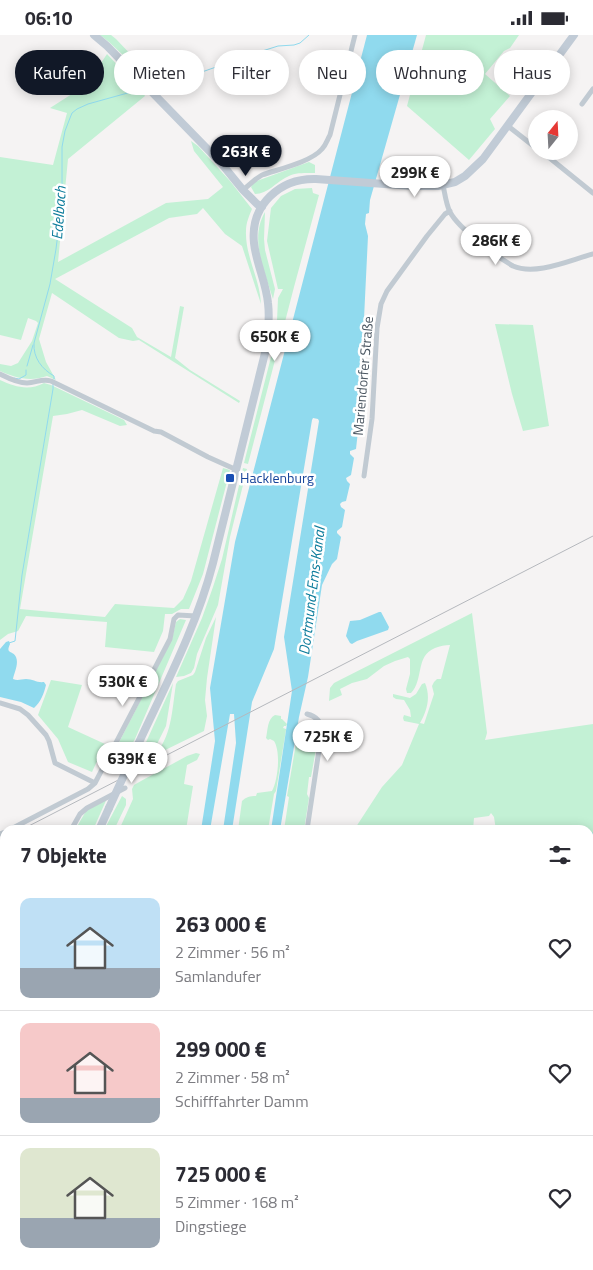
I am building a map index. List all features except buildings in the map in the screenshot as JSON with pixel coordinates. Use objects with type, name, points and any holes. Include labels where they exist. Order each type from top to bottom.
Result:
[{"type":"main road","points":[[94,35],[221,163],[243,190],[262,207]]},
{"type":"main road","points":[[101,825],[196,616],[211,573],[266,353],[269,327],[267,294],[254,248],[253,237],[262,207],[274,193],[287,184],[304,180],[423,187],[456,182],[475,168],[483,159],[574,35]]},
{"type":"street","points":[[243,190],[262,175],[308,159],[326,145],[355,35]]},
{"type":"street","points":[[582,104],[593,89]]},
{"type":"street","points":[[508,126],[528,142]]},
{"type":"street","points":[[552,160],[593,193]]},
{"type":"street","points":[[442,185],[450,211],[461,226],[509,263],[522,269],[534,270],[593,254]]},
{"type":"street","name":"Mariendorfer Straße","points":[[364,476],[372,419],[377,328],[381,304],[387,291],[427,236],[450,211]]},
{"type":"street","points":[[0,374],[26,383],[43,379],[50,381],[154,431],[161,432],[237,470]]},
{"type":"street","points":[[19,825],[88,789],[95,783],[170,639],[174,619],[178,615],[196,616]]},
{"type":"street","points":[[0,703],[20,709],[26,713],[46,735],[55,763],[95,783]]},
{"type":"street","points":[[307,714],[315,717],[322,730],[308,825]]},
{"type":"street","points":[[74,825],[80,814],[87,807],[125,788]]},
{"type":"green space","points":[[100,35],[111,35],[126,50],[118,50]]},
{"type":"green space","points":[[426,35],[519,35],[510,48],[494,50],[494,63],[485,74],[494,82],[494,95],[510,96],[490,119],[495,129],[469,160],[407,106],[410,95],[484,95],[484,50],[422,50]]},
{"type":"green space","points":[[107,54],[114,61],[114,95],[145,96],[68,159],[58,262],[166,203],[208,199],[223,187],[194,151],[191,141],[198,146],[230,181],[252,209],[247,225],[246,240],[261,304],[242,246],[225,234],[203,208],[197,214],[169,218],[55,279],[132,328],[137,337],[171,357],[180,306],[184,307],[175,358],[190,370],[240,401],[239,403],[139,340],[133,341],[119,338],[52,293],[39,339],[46,362],[56,380],[47,376],[35,379],[23,378],[0,371],[0,364],[11,366],[18,363],[32,341],[38,323],[28,318],[21,340],[0,335],[0,157],[53,165],[67,113],[50,108],[70,95],[104,95],[104,58]]},
{"type":"green space","points":[[309,162],[315,165],[315,173],[290,175],[268,190],[260,193],[255,194],[251,187],[254,182]]},
{"type":"green space","points":[[312,188],[313,193],[319,195],[248,464],[244,463],[272,353],[277,321],[278,298],[283,289],[278,289],[267,241],[271,208],[281,196],[295,189]]},
{"type":"green space","points":[[265,212],[265,250],[275,289],[273,299],[258,244],[260,222]]},
{"type":"green space","points":[[495,324],[533,325],[549,426],[523,431]]},
{"type":"green space","points":[[0,380],[22,387],[33,387],[44,383],[51,385],[124,420],[127,425],[120,426],[82,410],[53,416],[20,609],[105,617],[115,604],[174,608],[183,599],[191,581],[223,468],[230,470],[203,574],[189,609],[181,609],[172,614],[165,614],[163,631],[154,652],[105,647],[107,622],[26,616],[18,631],[8,634],[0,640]]},
{"type":"green space","points":[[243,468],[247,469],[230,537],[218,605],[197,654],[194,668],[191,673],[176,677],[202,618],[222,559]]},
{"type":"green space","points":[[472,613],[487,733],[485,740],[593,724],[593,825],[495,825],[491,813],[489,816],[474,818],[473,825],[357,825],[382,787],[402,765],[419,724],[404,721],[404,715],[411,717],[410,710],[404,700],[396,699],[393,697],[393,694],[410,698],[425,683],[428,693],[427,704],[425,714],[420,723],[424,724],[434,694],[432,686],[437,679],[441,679],[450,645],[435,648],[429,652],[422,662],[415,688],[411,693],[407,693],[406,689],[410,674],[410,659],[408,657],[384,666],[367,679],[340,689],[342,695],[329,701],[330,688],[334,683]]},
{"type":"green space","points":[[216,617],[207,678],[205,700],[207,716],[204,731],[153,756],[168,732],[176,684],[195,672],[206,638]]},
{"type":"green space","points":[[180,619],[186,620],[135,739],[122,762],[111,758],[172,639],[176,622]]},
{"type":"green space","points":[[51,680],[82,685],[68,727],[105,744],[92,772],[68,762],[58,739],[38,715]]},
{"type":"green space","points":[[173,683],[166,726],[156,746],[147,754],[142,751]]},
{"type":"green space","points":[[275,715],[281,716],[281,719],[287,724],[283,728],[286,730],[269,825],[239,825],[242,801],[248,797],[256,796],[257,793],[272,791],[274,786],[278,766],[276,746],[274,741],[266,738],[269,722]]},
{"type":"green space","points":[[308,721],[318,727],[319,732],[311,777],[309,777],[307,794],[309,798],[305,825],[285,825],[289,797],[287,796],[299,726]]},
{"type":"green space","points":[[196,753],[200,754],[197,760],[187,765],[184,784],[193,786],[187,825],[121,825],[133,799],[132,789],[134,785]]},
{"type":"green space","points":[[108,796],[95,825],[78,825],[86,811]]},
{"type":"green space","points":[[122,796],[126,799],[126,805],[116,825],[107,825]]},
{"type":"water","name":"Dortmund-Ems-Kanal","points":[[367,35],[417,35],[413,50],[376,50],[376,95],[400,95],[370,200],[369,213],[366,214],[365,224],[368,236],[356,449],[350,451],[354,458],[351,475],[346,478],[350,484],[346,501],[340,504],[345,510],[342,527],[337,531],[341,537],[337,559],[332,564],[322,585],[308,677],[299,717],[281,825],[272,825],[292,691],[284,637],[318,419],[313,418],[312,420],[274,649],[252,702],[233,825],[224,825],[236,743],[234,714],[230,714],[211,825],[202,825],[215,741],[210,688],[235,542],[351,95],[366,95],[366,50],[363,50]]},
{"type":"water","points":[[381,612],[389,627],[388,630],[352,644],[350,643],[346,636],[350,621],[360,620]]},
{"type":"water","points":[[9,641],[8,650],[15,655],[17,660],[13,679],[28,679],[44,682],[46,685],[40,700],[34,708],[21,702],[0,697],[0,649]]},
{"type":"waterway","name":"Edelbach","points":[[204,71],[278,46],[300,43],[309,35]]},
{"type":"waterway","name":"Edelbach","points":[[54,379],[54,376],[42,366],[37,358],[34,343],[50,284],[56,249],[62,199],[62,147],[65,131],[72,113],[77,109],[120,95]]},
{"type":"waterway","points":[[27,366],[33,345]]},
{"type":"waterway","points":[[14,378],[19,379],[26,375],[26,370]]},
{"type":"waterway","name":"Edelbach","points":[[9,643],[15,641],[22,575],[53,384]]},
{"type":"railway","points":[[31,825],[593,536]]},
{"type":"place","name":"Hacklenburg","points":[[230,478]]}]
